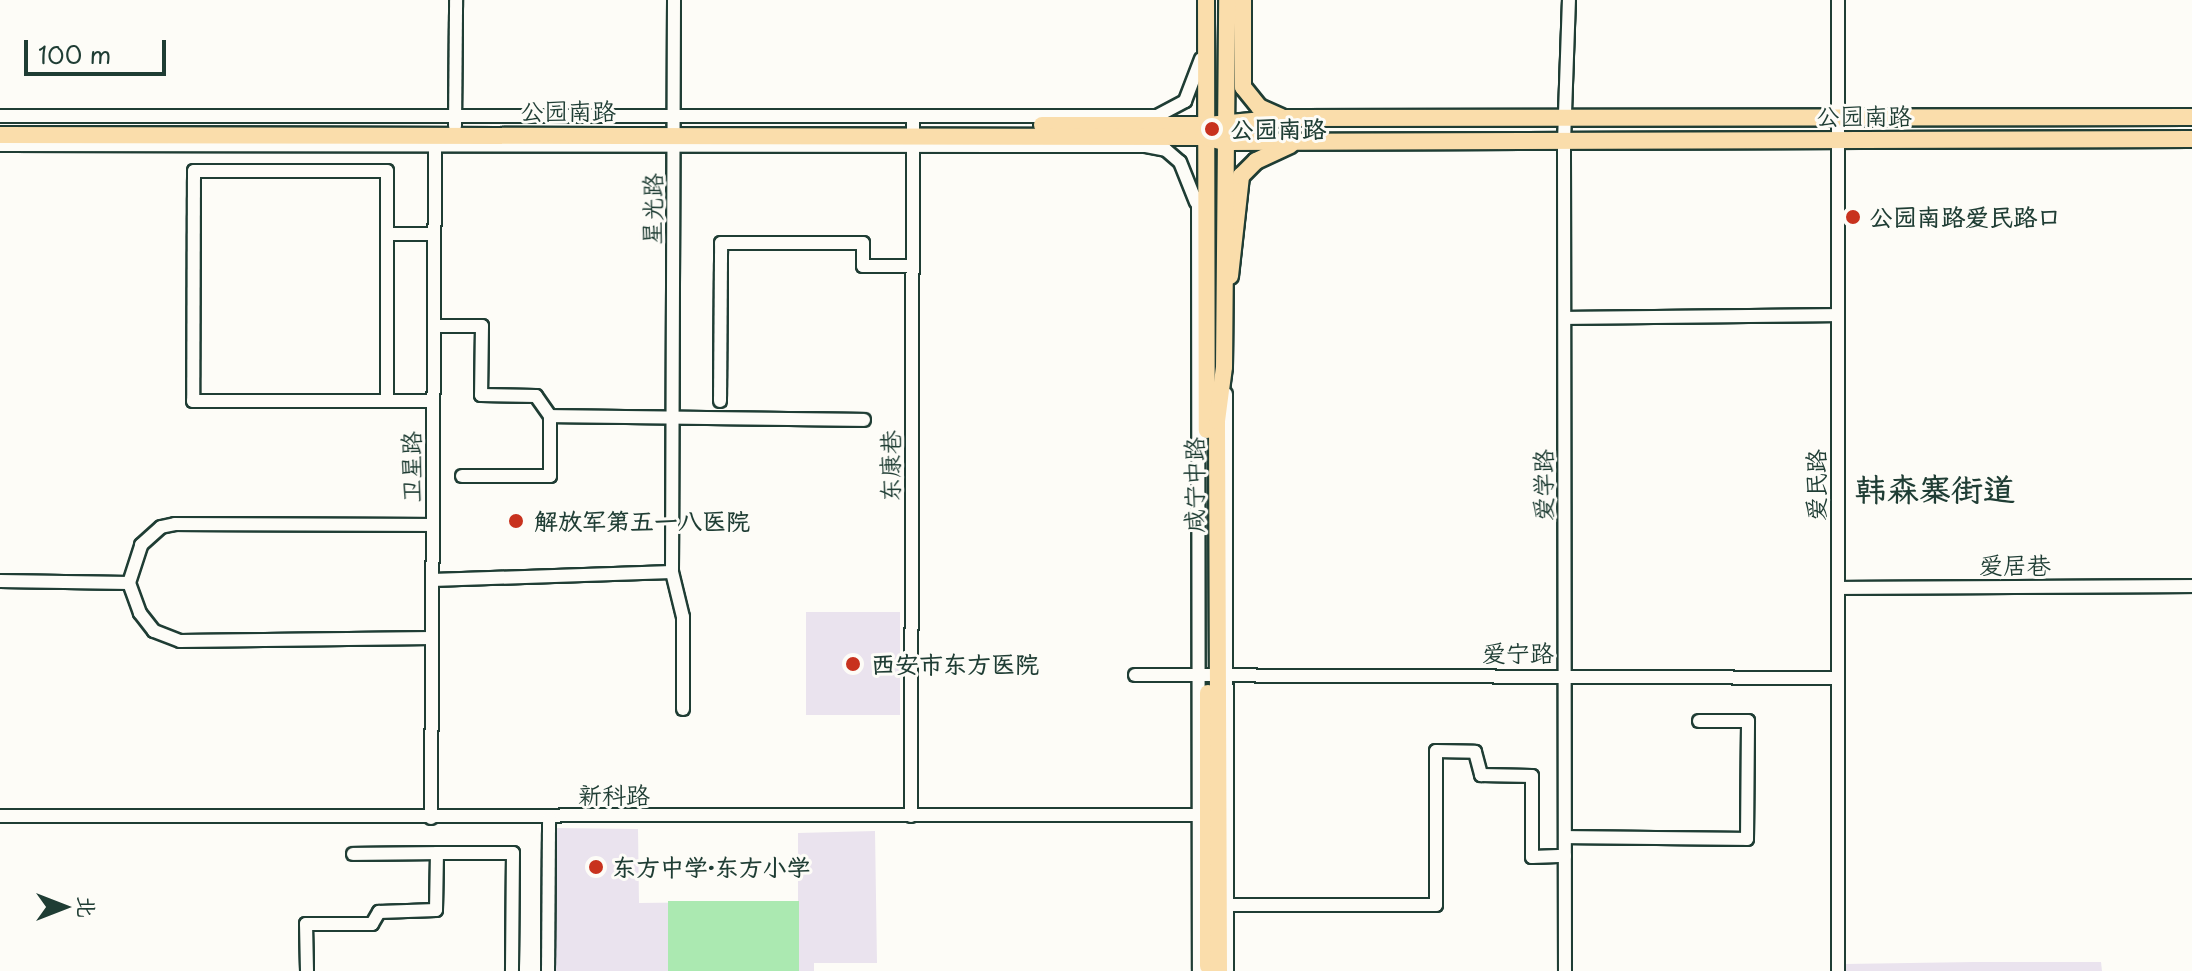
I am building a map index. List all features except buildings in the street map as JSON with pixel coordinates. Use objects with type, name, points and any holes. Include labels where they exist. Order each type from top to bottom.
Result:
[{"type":"main road","name":"咸宁中路","points":[[1204,0],[1203,183],[1213,676]]},
{"type":"main road","name":"咸宁中路","points":[[1208,971],[1213,815],[1217,421],[1224,367],[1227,0]]},
{"type":"main road","points":[[1243,0],[1243,87],[1266,112],[1286,118]]},
{"type":"main road","name":"公园南路","points":[[0,127],[1205,131],[1228,121],[1286,118],[2192,117]]},
{"type":"main road","name":"公园南路","points":[[0,135],[435,130],[455,121],[675,131]]},
{"type":"main road","name":"公园南路","points":[[1205,131],[1224,142],[2192,139]]},
{"type":"main road","points":[[1224,301],[1236,257],[1241,176],[1262,157],[1304,142]]},
{"type":"main road","name":"咸宁中路","points":[[1213,815],[1219,971]]},
{"type":"street","points":[[455,121],[456,0]]},
{"type":"street","name":"星光路","points":[[674,0],[672,572],[683,617],[683,709]]},
{"type":"street","name":"爱学路","points":[[1565,971],[1564,142],[1568,119],[1569,0]]},
{"type":"street","name":"爱民路","points":[[1838,0],[1838,971]]},
{"type":"street","points":[[913,131],[1164,115],[1192,91],[1206,31]]},
{"type":"street","points":[[0,116],[435,130]]},
{"type":"street","points":[[0,145],[435,130]]},
{"type":"street","name":"卫星路","points":[[431,818],[435,130]]},
{"type":"street","points":[[913,131],[1156,147],[1180,162],[1196,202],[1213,676]]},
{"type":"street","name":"东康巷","points":[[911,816],[913,131]]},
{"type":"street","points":[[387,401],[387,171],[194,171],[193,401],[387,401],[433,401]]},
{"type":"street","points":[[1196,202],[1203,183]]},
{"type":"street","points":[[387,234],[434,234]]},
{"type":"street","points":[[720,401],[721,243],[863,243],[863,266],[913,266]]},
{"type":"street","points":[[1565,318],[1838,315]]},
{"type":"street","points":[[434,326],[482,326],[481,395],[536,396],[550,416],[550,476],[462,476]]},
{"type":"street","points":[[550,416],[864,420]]},
{"type":"street","points":[[432,638],[180,641],[154,631],[136,606],[129,583],[141,545],[161,527],[175,524],[433,525]]},
{"type":"street","points":[[432,580],[672,572]]},
{"type":"street","points":[[0,581],[129,583]]},
{"type":"street","name":"爱居巷","points":[[1838,588],[2192,586]]},
{"type":"street","name":"爱宁路","points":[[1135,675],[1838,678]]},
{"type":"street","points":[[1565,837],[1747,839],[1748,721],[1699,721]]},
{"type":"street","points":[[1227,905],[1436,905],[1436,751],[1475,752],[1481,775],[1532,776],[1532,857],[1565,856]]},
{"type":"street","points":[[1213,815],[1227,905],[1227,971]]},
{"type":"street","points":[[1199,971],[1213,815]]},
{"type":"street","name":"新科路","points":[[0,816],[549,818],[1213,815]]},
{"type":"street","points":[[548,971],[549,818]]},
{"type":"street","points":[[307,971],[306,924],[372,924],[379,912],[436,910],[437,853]]},
{"type":"street","points":[[353,854],[513,853],[512,971]]},
{"type":"shaded area","name":"西安市东方医院","points":[[806,612],[900,612],[900,715],[806,715]]},
{"type":"shaded area","name":"东方中学·东方小学","points":[[554,828],[638,829],[639,903],[798,901],[798,833],[875,831],[877,963],[814,963],[814,971],[552,971]]},
{"type":"shaded area","points":[[2101,962],[2102,971],[1845,971],[1845,964]]},
{"type":"green space","points":[[668,901],[799,901],[799,971],[668,971]]},
{"type":"place","name":"公园南路","points":[[1212,129]]},
{"type":"place","name":"公园南路爱民路口","points":[[1853,217]]},
{"type":"place","name":"解放军第五一八医院","points":[[516,521]]},
{"type":"place","name":"西安市东方医院","points":[[853,664]]},
{"type":"place","name":"东方中学·东方小学","points":[[596,867]]},
{"type":"district","name":"韩森寨街道","points":[[1935,488]]}]
